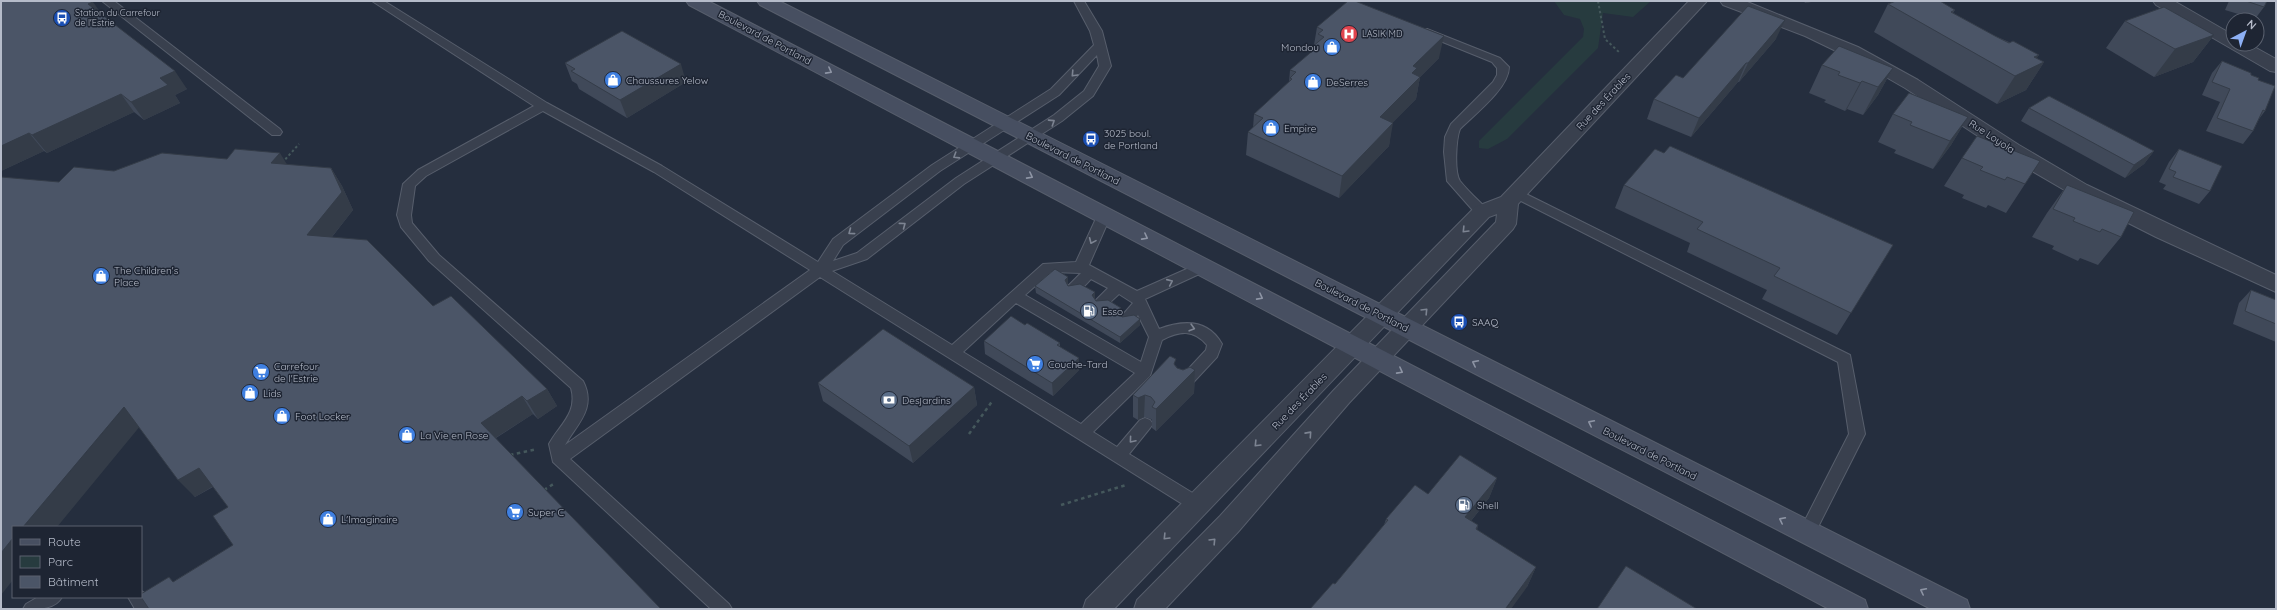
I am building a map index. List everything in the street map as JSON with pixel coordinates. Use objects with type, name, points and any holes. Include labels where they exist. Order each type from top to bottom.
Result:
[{"type":"main road","name":"Boulevard de Portland","points":[[695,1],[1855,609]]},
{"type":"main road","name":"Boulevard de Portland","points":[[766,1],[1957,609]]},
{"type":"street","name":"Rue des Érables","points":[[1096,609],[1383,316],[1482,212],[1512,198],[1698,1]]},
{"type":"street","name":"Rue Loyola","points":[[1729,1],[1786,22],[1850,50],[1890,71],[2051,174],[2088,195],[2276,284]]},
{"type":"street","points":[[2162,1],[2225,37]]},
{"type":"street","points":[[2254,52],[2271,60]]},
{"type":"street","points":[[1147,609],[1229,524],[1378,359],[1506,224],[1512,198]]},
{"type":"lane","points":[[107,1],[276,132]]},
{"type":"lane","points":[[377,1],[458,54],[543,106],[658,169],[1083,432],[1198,505]]},
{"type":"lane","points":[[558,451],[820,270],[862,256],[960,181],[1058,118],[1095,86],[1105,66],[1096,31],[1079,1]]},
{"type":"lane","points":[[1417,28],[1496,60],[1503,67],[1502,75],[1498,84],[1455,127],[1451,137],[1450,152],[1453,181],[1482,212]]},
{"type":"lane","points":[[820,270],[838,242],[936,168],[1055,92],[1100,45]]},
{"type":"lane","points":[[543,106],[422,173],[409,184],[404,215],[406,224],[434,258],[578,385],[582,398],[578,416],[558,451]]},
{"type":"lane","points":[[1512,198],[1845,359],[1857,434],[1806,532]]},
{"type":"lane","points":[[1074,287],[1085,270],[1104,215]]},
{"type":"lane","points":[[953,352],[1048,267],[1085,270],[1118,287],[1139,300],[1156,337],[1145,372],[1083,432]]},
{"type":"lane","points":[[1127,318],[1139,300],[1203,267]]},
{"type":"lane","points":[[1101,302],[1118,287]]},
{"type":"lane","points":[[1015,296],[1051,309],[1104,340],[1145,372]]},
{"type":"lane","points":[[1156,337],[1173,328],[1188,326],[1207,334],[1215,344],[1212,353],[1182,385]]},
{"type":"lane","points":[[1119,455],[1145,424]]},
{"type":"lane","points":[[558,451],[723,609]]},
{"type":"lane","points":[[32,609],[51,598]]},
{"type":"lane","points":[[138,598],[145,609]]},
{"type":"path","points":[[1598,1],[1605,39],[1617,51],[1640,62]]},
{"type":"path","points":[[280,165],[299,144]]},
{"type":"path","points":[[969,434],[1005,384]]},
{"type":"path","points":[[507,456],[558,451]]},
{"type":"path","points":[[1061,505],[1153,477]]},
{"type":"green space","points":[[1554,1],[1651,1],[1633,17],[1603,13],[1598,48],[1507,139],[1488,149],[1479,148],[1479,141],[1583,37],[1584,29],[1580,19],[1564,15]]},
{"type":"building","points":[[1,1],[91,1],[93,2],[88,4],[175,71],[160,78],[168,85],[131,102],[121,94],[32,135],[29,133],[1,146]]},
{"type":"building","points":[[1348,1],[1355,1],[1444,36],[1413,66],[1417,68],[1412,73],[1420,77],[1380,117],[1393,123],[1342,176],[1248,132],[1263,118],[1254,114],[1292,79],[1290,78],[1296,72],[1290,70],[1316,48],[1312,47],[1324,37],[1318,34],[1323,30],[1317,27]]},
{"type":"building","points":[[1896,1],[1940,1],[1955,10],[1951,12],[2009,43],[2013,41],[2039,55],[2034,57],[2044,62],[2015,76],[1888,4]]},
{"type":"building","points":[[2246,1],[2267,1],[2264,7]]},
{"type":"building","points":[[1748,6],[1785,20],[1699,118],[1654,99],[1676,75],[1683,78]]},
{"type":"building","points":[[2164,7],[2214,35],[2175,49],[2125,21]]},
{"type":"building","points":[[622,31],[681,64],[620,100],[571,71],[575,69],[565,63]]},
{"type":"building","points":[[1839,46],[1893,68],[1878,87],[1862,81],[1860,83],[1838,75],[1840,72],[1822,65]]},
{"type":"building","points":[[2222,61],[2251,73],[2251,75],[2259,78],[2258,80],[2275,86],[2265,111],[2263,110],[2253,131],[2217,118],[2230,89],[2212,82]]},
{"type":"building","points":[[1909,93],[1968,117],[1950,141],[1910,125],[1912,122],[1893,114]]},
{"type":"building","points":[[2049,96],[2154,151],[2134,165],[2029,108]]},
{"type":"building","points":[[1977,136],[2040,161],[2025,184],[2007,177],[2005,180],[1980,170],[1983,167],[1962,158]]},
{"type":"building","points":[[1670,146],[1893,245],[1851,313],[1774,276],[1780,268],[1697,229],[1703,222],[1624,185],[1655,149],[1664,153]]},
{"type":"building","name":"Carrefour de l'Estrie","points":[[235,149],[280,153],[271,163],[331,168],[342,192],[307,235],[367,240],[433,306],[451,296],[547,389],[527,401],[522,396],[481,423],[661,609],[149,609],[142,598],[142,593],[169,577],[173,582],[233,545],[213,516],[228,507],[199,468],[178,480],[124,407],[24,526],[12,526],[12,539],[1,553],[1,177],[59,182],[74,167],[114,171],[162,153],[227,159]]},
{"type":"building","points":[[2179,149],[2222,166],[2210,191],[2173,177],[2176,172],[2169,169]]},
{"type":"building","points":[[2067,185],[2134,212],[2121,237],[2102,229],[2100,232],[2073,221],[2075,218],[2053,209]]},
{"type":"building","points":[[1055,269],[1068,277],[1065,280],[1068,286],[1080,284],[1095,292],[1092,295],[1096,301],[1108,300],[1121,308],[1119,312],[1122,317],[1134,315],[1140,319],[1120,337],[1035,286]]},
{"type":"building","points":[[2251,290],[2276,300],[2276,324],[2245,311]]},
{"type":"building","name":"Couche-Tard","points":[[1011,316],[1025,325],[1027,323],[1060,343],[1057,345],[1079,358],[1052,383],[984,341]]},
{"type":"building","points":[[883,329],[974,387],[909,446],[818,383]]},
{"type":"building","points":[[1170,356],[1176,359],[1174,364],[1177,368],[1183,370],[1190,367],[1195,370],[1156,409],[1152,407],[1155,402],[1151,397],[1145,395],[1138,398],[1133,395]]},
{"type":"building","points":[[1460,455],[1497,478],[1465,517],[1478,525],[1476,529],[1536,567],[1506,608],[1508,609],[1310,609],[1333,583],[1335,584],[1415,485],[1428,494]]},
{"type":"building","points":[[1626,566],[1697,609],[1597,609]]},
{"type":"place","name":"Station du Carrefour de l'Estrie","points":[[62,18]]},
{"type":"place","name":"LASIK MD","points":[[1349,34]]},
{"type":"place","name":"Mondou","points":[[1332,47]]},
{"type":"place","name":"Chaussures Yelow","points":[[613,80]]},
{"type":"place","name":"DeSerres","points":[[1313,82]]},
{"type":"place","name":"Empire","points":[[1271,128]]},
{"type":"place","name":"3025 boul. de Portland","points":[[1091,139]]},
{"type":"place","name":"The Children's Place","points":[[101,276]]},
{"type":"place","name":"Esso","points":[[1089,311]]},
{"type":"place","name":"SAAQ","points":[[1459,322]]},
{"type":"place","name":"Couche-Tard","points":[[1035,364]]},
{"type":"place","name":"Carrefour de l'Estrie","points":[[261,372]]},
{"type":"place","name":"Lids","points":[[250,393]]},
{"type":"place","name":"Desjardins","points":[[889,400]]},
{"type":"place","name":"Foot Locker","points":[[282,416]]},
{"type":"place","name":"La Vie en Rose","points":[[407,435]]},
{"type":"place","name":"Shell","points":[[1464,505]]},
{"type":"place","name":"Super C","points":[[515,512]]},
{"type":"place","name":"L'Imaginaire","points":[[328,519]]}]
